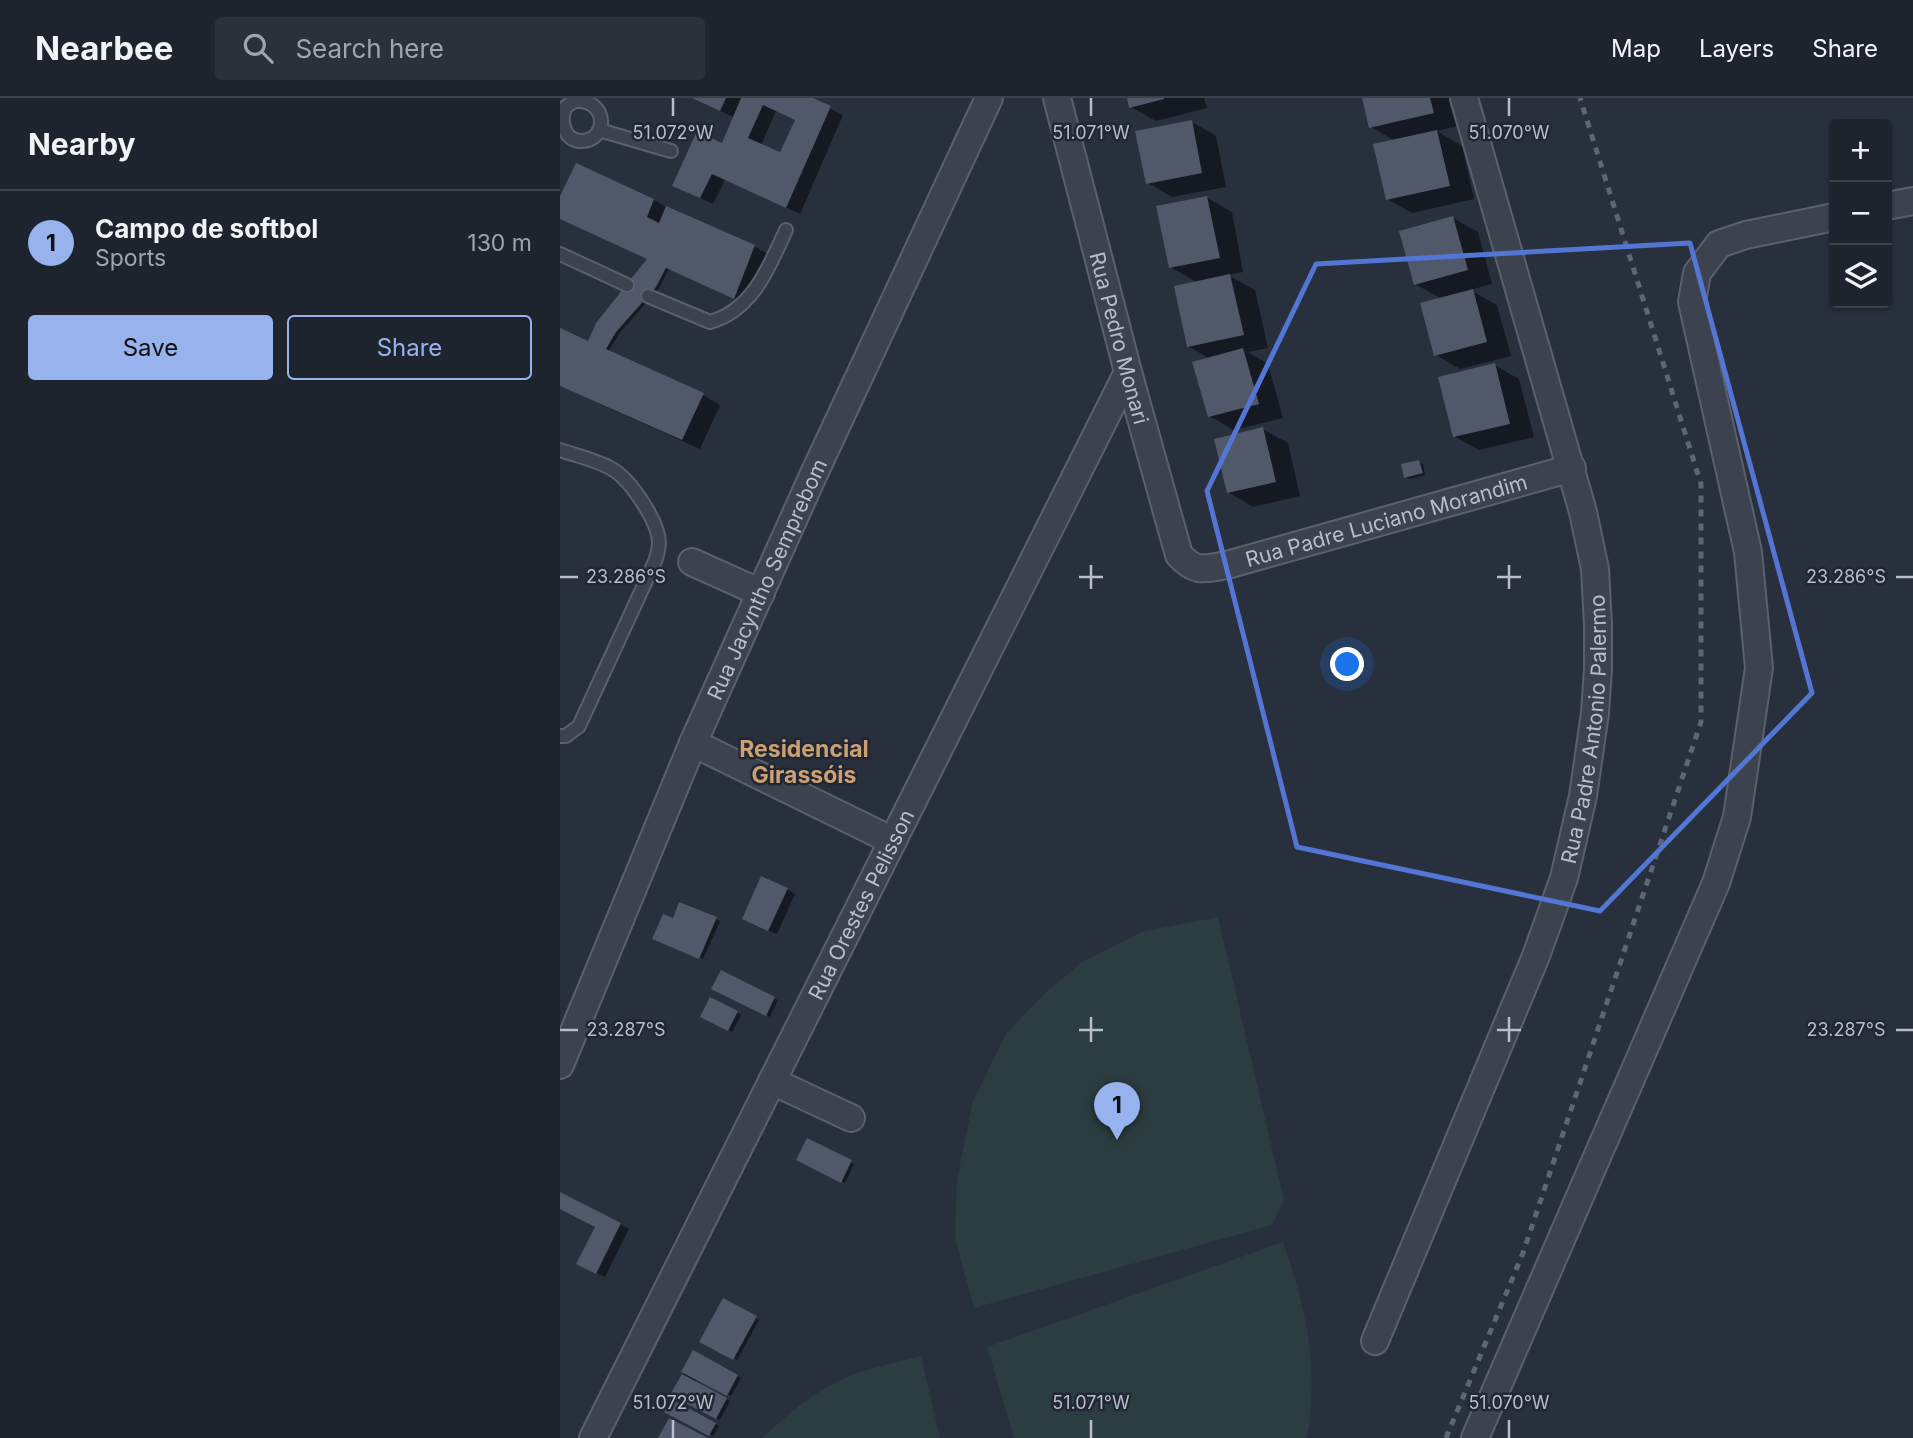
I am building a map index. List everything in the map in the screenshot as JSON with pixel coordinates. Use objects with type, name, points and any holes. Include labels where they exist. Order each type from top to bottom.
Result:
[{"type":"street","name":"Rua Jacyntho Semprebom","points":[[560,1065],[693,743],[989,98]]},
{"type":"street","name":"Rua Pedro Monari","points":[[1057,98],[1179,555],[1188,565],[1199,569]]},
{"type":"street","name":"Rua Padre Antonio Palermo","points":[[1375,1342],[1536,956],[1564,878],[1583,796],[1595,713],[1598,625],[1595,569],[1583,512],[1464,98]]},
{"type":"street","points":[[1892,205],[1913,201]]},
{"type":"street","points":[[1475,1438],[1716,883],[1737,817],[1759,668],[1748,552],[1692,302],[1697,273],[1719,244],[1746,235],[1829,218]]},
{"type":"street","name":"Rua Orestes Pelisson","points":[[593,1438],[1128,372]]},
{"type":"street","name":"Rua Padre Luciano Morandim","points":[[1199,569],[1227,565],[1572,468]]},
{"type":"street","points":[[692,562],[761,593]]},
{"type":"street","points":[[693,743],[893,841]]},
{"type":"street","points":[[772,1081],[851,1118]]},
{"type":"lane","points":[[589,102],[599,111],[599,130],[590,139],[577,140],[565,134],[567,109],[589,102]]},
{"type":"lane","points":[[599,130],[671,151]]},
{"type":"lane","points":[[648,296],[710,322],[730,315],[743,306],[754,292],[786,230]]},
{"type":"lane","points":[[560,254],[627,285]]},
{"type":"lane","points":[[560,450],[614,469],[644,505],[653,521],[659,541],[656,559],[579,726],[566,736],[560,736]]},
{"type":"highlighted area","points":[[1690,243],[1812,693],[1600,911],[1297,847],[1207,491],[1316,264]]},
{"type":"shaded area","points":[[1218,917],[1284,1200],[1272,1225],[974,1308],[955,1238],[957,1179],[973,1101],[1006,1034],[1045,993],[1082,962],[1141,932]]},
{"type":"shaded area","points":[[1283,1242],[1296,1281],[1309,1340],[1312,1380],[1306,1438],[1014,1438],[987,1347]]},
{"type":"shaded area","points":[[921,1356],[940,1438],[762,1438],[804,1402],[827,1387],[852,1375]]},
{"type":"building","points":[[692,98],[726,98],[720,111]]},
{"type":"building","points":[[741,98],[813,98],[831,106],[786,208],[712,174],[700,198],[672,186],[697,131],[722,143]],"holes":[[[763,105],[795,120],[780,152],[748,138]]]},
{"type":"building","points":[[1127,98],[1164,98],[1164,99],[1129,108]]},
{"type":"building","points":[[1362,98],[1430,98],[1434,113],[1369,128]]},
{"type":"building","points":[[1192,120],[1202,173],[1146,184],[1135,131]]},
{"type":"building","points":[[1437,130],[1450,186],[1386,200],[1373,144]]},
{"type":"building","points":[[576,163],[654,199],[647,217],[659,223],[666,206],[755,245],[734,299],[666,268],[656,287],[616,332],[606,349],[704,393],[682,440],[560,386],[560,328],[588,341],[596,323],[647,259],[560,219],[560,196]]},
{"type":"building","points":[[1207,196],[1220,258],[1169,268],[1156,206]]},
{"type":"building","points":[[1453,216],[1468,270],[1414,285],[1399,231]]},
{"type":"building","points":[[1230,274],[1244,335],[1187,347],[1174,286]]},
{"type":"building","points":[[1473,289],[1487,342],[1434,356],[1420,303]]},
{"type":"building","points":[[1243,348],[1259,404],[1208,417],[1192,362]]},
{"type":"building","points":[[1495,363],[1510,424],[1453,437],[1438,377]]},
{"type":"building","points":[[1263,427],[1276,482],[1227,493],[1214,439]]},
{"type":"building","points":[[1419,460],[1423,473],[1404,478],[1401,464]]},
{"type":"building","points":[[761,876],[788,888],[768,931],[742,919]]},
{"type":"building","points":[[679,902],[717,917],[699,959],[652,939],[663,914],[673,918]]},
{"type":"building","points":[[721,970],[775,997],[766,1016],[711,989]]},
{"type":"building","points":[[710,997],[738,1011],[728,1031],[700,1017]]},
{"type":"building","points":[[807,1138],[852,1160],[841,1183],[796,1160]]},
{"type":"building","points":[[560,1192],[621,1223],[596,1274],[576,1264],[595,1227],[560,1209]]},
{"type":"building","points":[[723,1298],[757,1316],[733,1360],[699,1342]]},
{"type":"building","points":[[693,1350],[738,1375],[727,1396],[681,1372]]},
{"type":"building","points":[[682,1374],[727,1398],[716,1419],[670,1395]]},
{"type":"building","points":[[671,1399],[716,1423],[709,1436],[664,1412]]},
{"type":"building","points":[[669,1418],[708,1438],[658,1438]]},
{"type":"railway","points":[[1446,1438],[1523,1253],[1701,722],[1701,484],[1580,98]]},
{"type":"place","name":"Campo de softbol","points":[[1117,1140]]},
{"type":"district","name":"Residencial Girassóis","points":[[804,762]]}]
